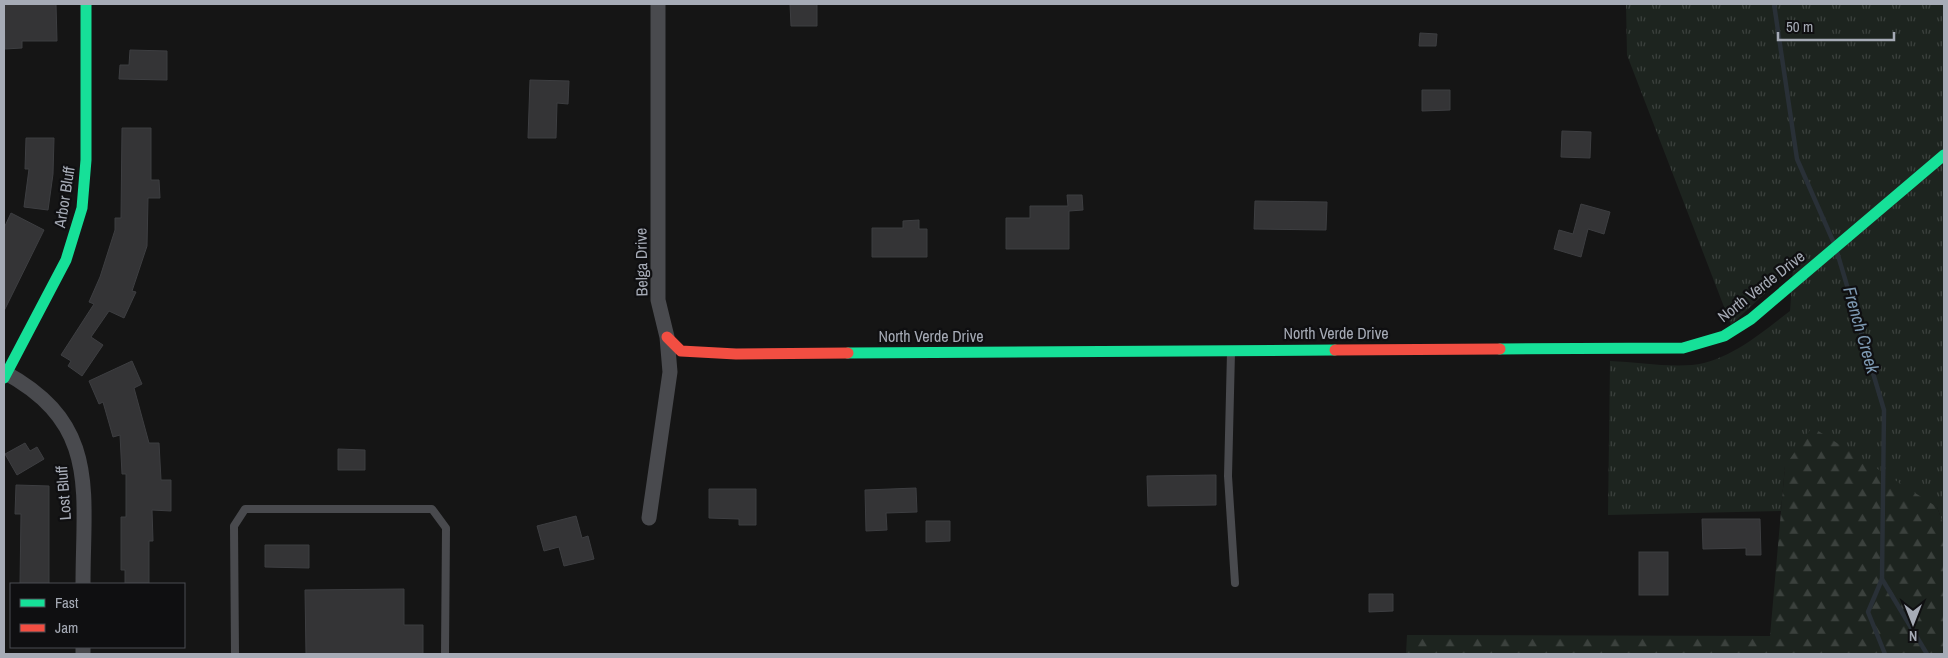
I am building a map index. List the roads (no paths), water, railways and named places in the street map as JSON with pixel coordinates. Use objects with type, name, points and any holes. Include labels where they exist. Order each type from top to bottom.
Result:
[{"type":"street","name":"Arbor Bluff","points":[[5,375],[66,260],[82,208],[86,160],[86,4]]},
{"type":"street","name":"Belga Drive","points":[[649,518],[670,372],[667,337],[658,300],[658,4]]},
{"type":"street","name":"North Verde Drive","points":[[667,337],[681,351],[736,354],[1683,348],[1724,336],[1751,319],[1944,155]]},
{"type":"street","name":"Lost Bluff","points":[[5,375],[24,383],[44,398],[61,417],[73,439],[80,463],[83,486],[83,583]]},
{"type":"lane","points":[[1230,350],[1228,476],[1235,583]]},
{"type":"lane","points":[[235,654],[234,526],[245,509],[432,509],[446,528],[445,654]]},
{"type":"waterway","name":"French Creek","points":[[1774,4],[1797,159],[1833,241]]},
{"type":"waterway","name":"French Creek","points":[[1837,252],[1884,410],[1882,579],[1927,654]]},
{"type":"waterway","points":[[1882,579],[1868,612],[1885,654]]}]
